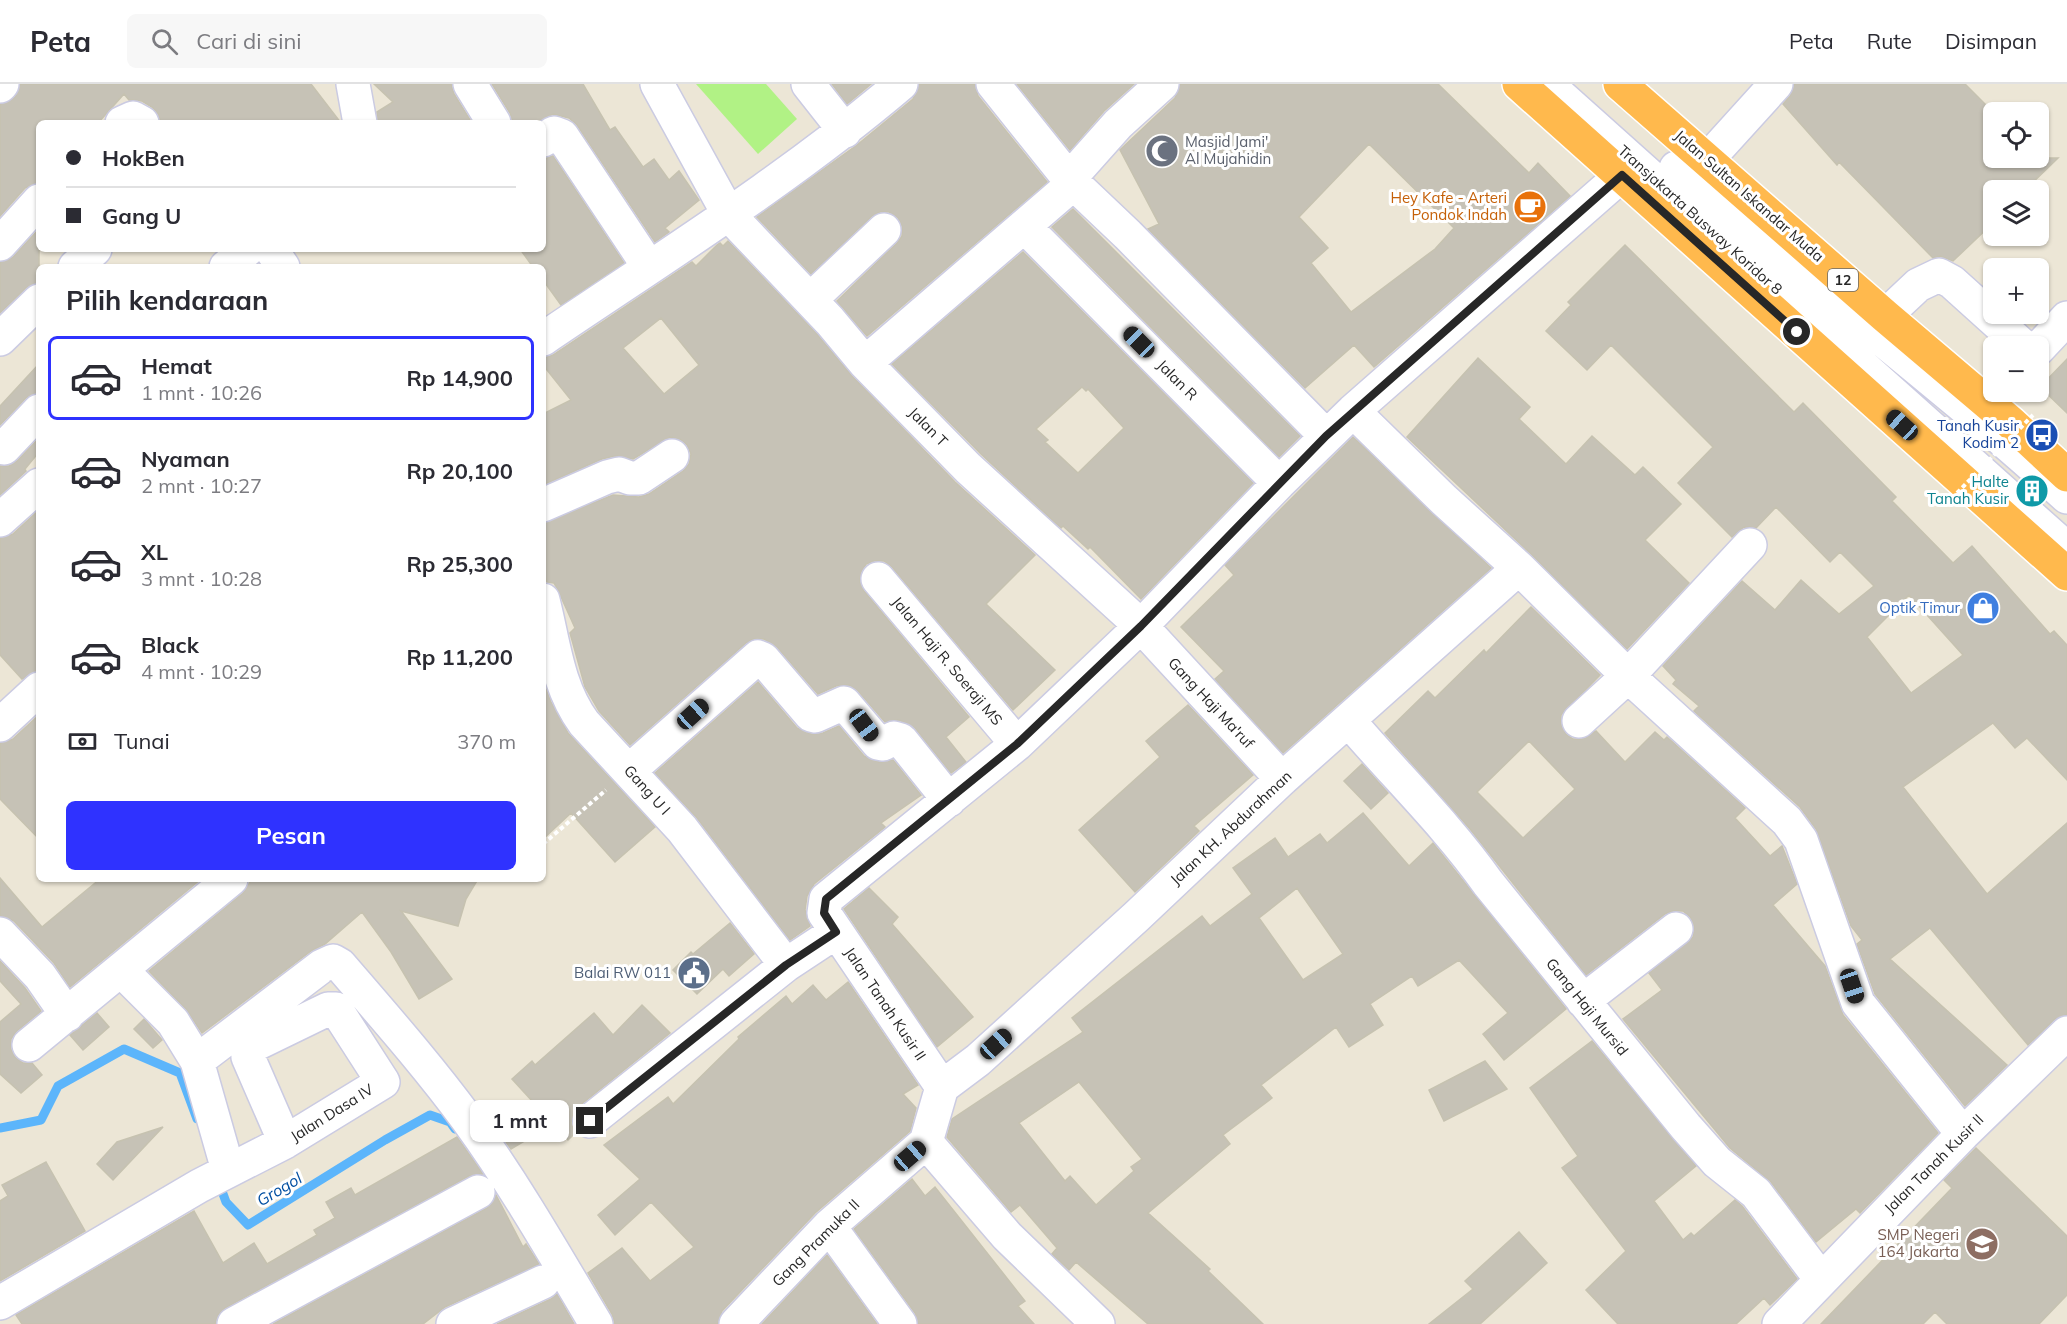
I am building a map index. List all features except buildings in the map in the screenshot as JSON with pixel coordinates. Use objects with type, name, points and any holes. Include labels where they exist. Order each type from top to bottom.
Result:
[{"type":"highway","points":[[1519,84],[2067,574]]},
{"type":"highway","name":"Jalan Sultan Iskandar Muda","points":[[1620,84],[1885,316],[1983,390]]},
{"type":"highway","name":"Jalan Sultan Iskandar Muda","points":[[1998,402],[2067,475]]},
{"type":"street","points":[[353,84],[359,120]]},
{"type":"street","points":[[470,84],[492,120]]},
{"type":"street","name":"Jalan T","points":[[657,84],[729,215],[810,300],[865,363],[968,468],[1141,626]]},
{"type":"street","points":[[808,84],[845,131]]},
{"type":"street","points":[[546,337],[729,215],[845,131],[901,84]]},
{"type":"street","points":[[993,84],[1072,181],[1326,436]]},
{"type":"street","points":[[865,363],[1024,226],[1072,181],[1118,124],[1162,84]]},
{"type":"street","name":"Transjakarta Busway Koridor 8","points":[[1547,84],[2067,549]]},
{"type":"street","name":"Transjakarta Busway Koridor 8","points":[[1581,84],[1730,216],[1996,432],[2067,497]]},
{"type":"street","points":[[1708,159],[1776,84]]},
{"type":"street","points":[[546,138],[554,133],[562,136],[649,267]]},
{"type":"street","name":"Jalan Tanah Kusir II","points":[[942,1087],[824,913],[826,899],[1017,744],[1141,626],[1326,436],[1622,175]]},
{"type":"street","points":[[0,244],[36,204]]},
{"type":"street","name":"Jalan R","points":[[1024,226],[1279,483]]},
{"type":"street","points":[[810,300],[884,230]]},
{"type":"street","points":[[78,264],[91,252]]},
{"type":"street","points":[[230,264],[244,252]]},
{"type":"street","points":[[1885,316],[1918,285],[1939,274],[1952,282],[2012,336]]},
{"type":"street","points":[[0,339],[36,304]]},
{"type":"street","points":[[2049,337],[2067,318]]},
{"type":"street","points":[[1353,411],[1444,500],[1519,568],[1628,676],[1787,821],[1801,840],[1858,1003],[1963,1134]]},
{"type":"street","points":[[36,414],[2,448],[19,455],[36,472]]},
{"type":"street","points":[[546,504],[614,475],[639,478],[672,456]]},
{"type":"street","points":[[0,520],[36,488]]},
{"type":"street","points":[[1579,722],[1628,676],[1750,545]]},
{"type":"street","name":"Jalan KH. Abdurahman","points":[[942,1087],[978,1060],[1084,965],[1282,779],[1519,568]]},
{"type":"street","name":"Jalan Haji R. Soeraji MS","points":[[878,579],[1017,744]]},
{"type":"street","name":"Gang U I","points":[[546,613],[562,685],[571,705],[584,723],[682,829],[786,965]]},
{"type":"street","name":"Gang Haji Ma'ruf","points":[[1141,626],[1282,779]]},
{"type":"street","points":[[630,771],[756,658],[763,659],[811,715],[815,716],[844,703],[878,743],[883,744],[894,738],[901,740],[949,800]]},
{"type":"street","points":[[0,725],[36,692]]},
{"type":"street","name":"Gang Haji Mursid","points":[[1349,721],[1399,780],[1463,847],[1488,883],[1668,1106],[1724,1166],[1756,1193],[1820,1278]]},
{"type":"street","points":[[29,1046],[227,882]]},
{"type":"street","points":[[1583,1001],[1676,929]]},
{"type":"street","points":[[590,1121],[786,965],[836,932]]},
{"type":"street","points":[[0,934],[40,976],[67,1015]]},
{"type":"street","points":[[196,1061],[322,966],[333,961],[340,965],[465,1117],[546,1239],[597,1324]]},
{"type":"street","points":[[121,970],[173,1022],[196,1061],[217,1176]]},
{"type":"street","name":"Jalan Tanah Kusir II","points":[[1779,1324],[1820,1278],[2067,1033]]},
{"type":"street","points":[[942,1087],[926,1142],[1007,1236],[1098,1324]]},
{"type":"street","name":"Jalan Dasa IV","points":[[0,1303],[217,1176],[285,1142]]},
{"type":"street","name":"Gang Pramuka II","points":[[736,1324],[829,1226],[926,1142]]},
{"type":"street","points":[[234,1324],[478,1192]]},
{"type":"street","points":[[829,1226],[900,1324]]},
{"type":"street","points":[[453,1324],[543,1282]]},
{"type":"path","points":[[1957,493],[2033,415]]},
{"type":"path","points":[[546,841],[630,771]]},
{"type":"green space","points":[[696,84],[766,84],[797,119],[758,154]]},
{"type":"waterway","name":"Grogol","points":[[0,1128],[41,1120],[58,1086],[124,1049],[180,1073],[197,1119]]},
{"type":"waterway","name":"Grogol","points":[[219,1183],[226,1202],[248,1225],[385,1140],[430,1115],[450,1122],[455,1129]]},
{"type":"place","name":"Masjid Jami' Al Mujahidin","points":[[1162,151]]},
{"type":"place","name":"Hey Kafe - Arteri Pondok Indah","points":[[1530,207]]},
{"type":"place","name":"Tanah Kusir Kodim 2","points":[[2042,435]]},
{"type":"place","name":"Halte Tanah Kusir","points":[[2032,491]]},
{"type":"place","name":"Optik Timur","points":[[1983,608]]},
{"type":"place","name":"Balai RW 011","points":[[694,973]]},
{"type":"place","name":"SMP Negeri 164 Jakarta","points":[[1982,1244]]},
{"type":"route","points":[[590,1121],[786,965],[836,932],[824,913],[826,899],[1017,744],[1141,626],[1326,436],[1622,175],[1797,332]]}]
